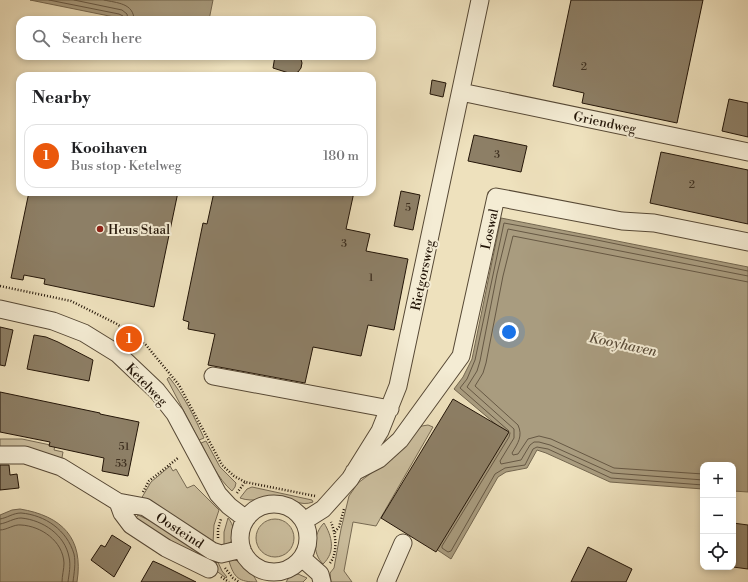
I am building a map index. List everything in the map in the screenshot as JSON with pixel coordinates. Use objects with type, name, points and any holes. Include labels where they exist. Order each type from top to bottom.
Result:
[{"type":"street","name":"Rietgorsweg","points":[[304,521],[323,509],[350,479],[380,432],[398,386],[480,0]]},
{"type":"street","name":"Griendweg","points":[[461,92],[748,152]]},
{"type":"street","name":"Loswal","points":[[354,472],[379,459],[400,440],[461,356],[496,197],[622,221],[654,223],[748,242]]},
{"type":"street","name":"Ketelweg","points":[[0,310],[53,321],[84,333],[118,354],[157,390],[175,414],[218,494],[229,506],[246,520]]},
{"type":"street","points":[[213,376],[390,409]]},
{"type":"street","name":"Oosteind","points":[[0,455],[25,455],[61,467],[118,502],[145,507],[212,551],[221,554]]},
{"type":"street","name":"Oosteind","points":[[118,502],[122,513],[131,525],[166,548],[209,569]]},
{"type":"street","points":[[275,504],[294,510],[304,521],[308,534],[305,552],[302,558],[289,569],[271,577],[265,571],[254,565],[245,555],[242,549],[240,534],[246,520],[252,512],[261,507],[275,504]]},
{"type":"street","points":[[386,582],[403,543]]},
{"type":"street","points":[[221,554],[242,549]]},
{"type":"street","points":[[302,558],[321,578]]},
{"type":"path","points":[[135,505],[149,481],[178,458]]},
{"type":"path","points":[[221,554],[218,542],[218,529],[223,514],[245,482],[316,496],[335,532],[336,541],[332,560],[321,578]]},
{"type":"shaded area","points":[[169,377],[188,406],[204,438],[199,440],[167,379]]},
{"type":"shaded area","points":[[428,425],[433,427],[376,526],[353,522],[344,571],[352,582],[331,582],[330,573],[334,568],[349,496],[358,483],[378,468],[418,429],[422,426]]},
{"type":"shaded area","points":[[0,439],[22,439],[55,446],[54,450],[63,452],[60,468],[0,448]]},
{"type":"shaded area","points":[[206,441],[220,467],[236,483],[232,491],[218,475],[207,456],[201,443]]},
{"type":"shaded area","points":[[170,466],[173,471],[176,469],[187,488],[194,485],[219,510],[214,525],[213,542],[141,499],[151,482]]},
{"type":"shaded area","points":[[252,487],[312,500],[313,502],[300,503],[284,498],[250,500],[240,498],[247,489]]},
{"type":"shaded area","points":[[138,515],[155,523],[217,560],[222,571],[227,577],[226,578],[211,567],[169,545],[136,518]]},
{"type":"shaded area","points":[[228,518],[233,526],[233,535],[232,541],[224,546],[224,532]]},
{"type":"shaded area","points":[[271,519],[279,519],[286,522],[291,527],[294,538],[291,549],[286,554],[279,557],[271,557],[264,554],[259,549],[256,542],[256,534],[259,527],[264,522]]},
{"type":"shaded area","points":[[324,523],[331,539],[331,549],[330,554],[323,564],[319,560],[315,544],[320,527]]},
{"type":"shaded area","points":[[235,560],[248,568],[257,582],[242,580],[235,575],[229,561]]},
{"type":"shaded area","points":[[298,574],[307,578],[303,582],[286,582],[290,576]]},
{"type":"water","points":[[30,0],[213,0],[210,16],[109,16]]},
{"type":"water","name":"Kooyhaven","points":[[501,218],[748,267],[748,492],[736,491],[736,462],[700,462],[700,489],[610,482],[537,450],[527,468],[506,472],[498,477],[451,559],[436,549],[505,432],[454,389],[463,377],[472,359]]},
{"type":"water","points":[[20,509],[35,512],[48,517],[67,532],[73,541],[77,553],[77,582],[0,582],[0,515],[12,510]]},
{"type":"building","points":[[571,0],[703,0],[677,123],[582,103],[584,93],[553,86]]},
{"type":"building","points":[[274,60],[301,60],[302,63],[298,72],[286,72],[273,68]]},
{"type":"building","points":[[432,80],[446,83],[443,97],[430,94]]},
{"type":"building","points":[[729,99],[748,103],[748,137],[722,131]]},
{"type":"building","points":[[474,135],[527,146],[521,172],[468,161]]},
{"type":"building","points":[[661,152],[748,170],[748,224],[650,203]]},
{"type":"building","points":[[401,191],[420,195],[413,230],[394,226]]},
{"type":"building","points":[[28,196],[177,196],[154,307],[44,284],[45,279],[24,275],[23,280],[11,278]]},
{"type":"building","points":[[213,196],[353,196],[346,229],[370,234],[366,251],[408,259],[394,330],[368,325],[361,356],[313,347],[305,383],[208,365],[215,334],[188,329],[189,322],[183,320],[203,223],[207,224]]},
{"type":"building","points":[[0,327],[13,330],[5,366],[0,365]]},
{"type":"building","points":[[34,335],[46,337],[58,342],[93,360],[89,381],[27,369]]},
{"type":"building","points":[[0,392],[139,422],[128,476],[102,471],[104,458],[49,446],[50,442],[0,432]]},
{"type":"building","points":[[453,399],[509,432],[436,552],[381,518]]},
{"type":"building","points":[[0,465],[9,465],[10,475],[17,474],[19,488],[0,490]]},
{"type":"building","points":[[736,523],[748,525],[748,569],[736,567]]},
{"type":"building","points":[[112,535],[131,547],[114,577],[91,560],[101,545],[105,547]]},
{"type":"building","points":[[588,547],[632,569],[626,582],[571,582]]},
{"type":"building","points":[[153,561],[162,565],[196,582],[141,582]]},
{"type":"place","name":"Heus Staal","points":[[100,229]]},
{"type":"place","name":"Kooihaven","points":[[129,339]]}]
